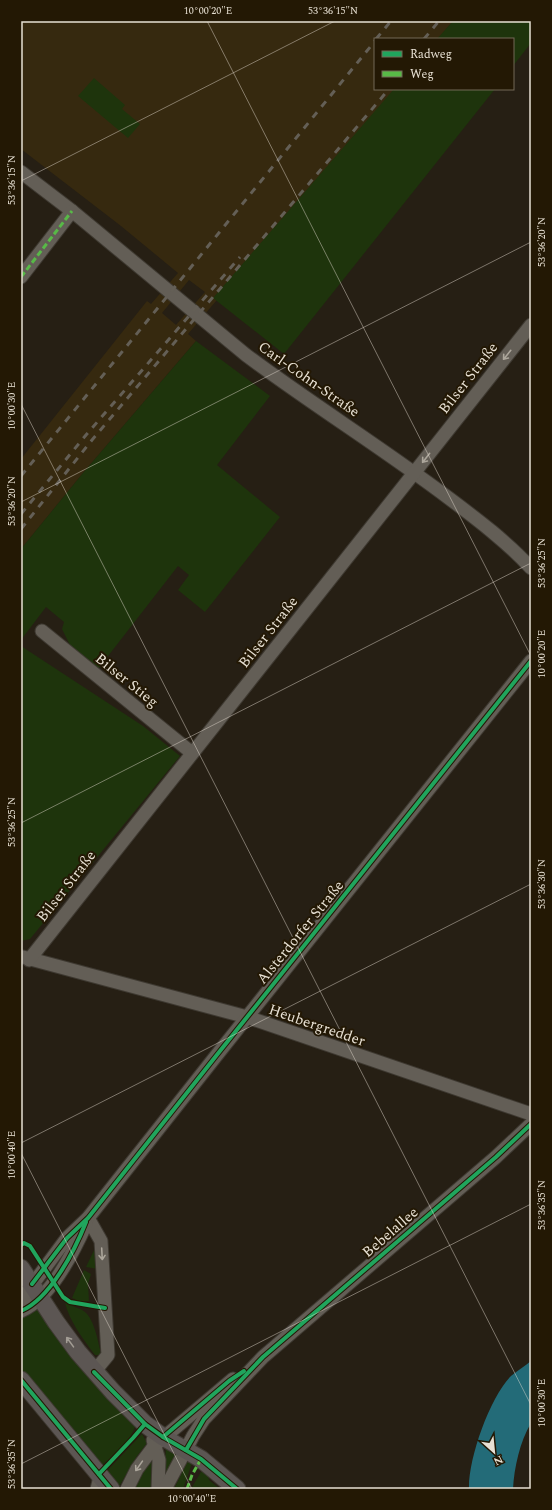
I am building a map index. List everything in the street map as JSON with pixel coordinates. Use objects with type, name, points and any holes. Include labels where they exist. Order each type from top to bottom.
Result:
[{"type":"main road","points":[[21,1268],[69,1340],[94,1372],[145,1424],[159,1441],[186,1450],[201,1459],[237,1489]]},
{"type":"main road","points":[[21,1380],[103,1485]]},
{"type":"street","name":"Carl-Cohn-Straße","points":[[21,172],[72,211],[273,376],[415,472],[514,550],[531,568]]},
{"type":"street","points":[[21,277],[72,211]]},
{"type":"street","name":"Bilser Straße","points":[[25,958],[192,753],[531,325]]},
{"type":"street","name":"Bilser Stieg","points":[[42,631],[192,753]]},
{"type":"street","name":"Alsterdorfer Straße","points":[[21,1300],[36,1291],[68,1238],[88,1218],[531,661]]},
{"type":"street","name":"Heubergredder","points":[[25,958],[247,1017],[531,1114]]},
{"type":"street","name":"Bebelallee","points":[[159,1441],[229,1381],[263,1357],[496,1157],[531,1124]]},
{"type":"street","points":[[88,1218],[101,1241],[108,1355],[94,1372]]},
{"type":"street","points":[[21,1311],[31,1306],[36,1291]]},
{"type":"street","name":"Bebelallee","points":[[165,1489],[204,1419],[263,1357]]},
{"type":"street","points":[[127,1489],[137,1469],[159,1441]]},
{"type":"street","points":[[158,1489],[159,1441]]},
{"type":"shaded area","points":[[21,21],[453,21],[439,38],[374,38],[374,90],[395,90],[188,334],[196,341],[83,473],[21,549],[21,459],[147,301],[151,304],[178,273],[121,226],[21,149]],"holes":[[[189,280],[205,292],[176,325],[162,313]]]},
{"type":"green space","points":[[453,21],[531,21],[531,43],[514,65],[514,38],[438,38]]},
{"type":"green space","points":[[94,78],[125,105],[122,109],[140,124],[128,138],[78,96]]},
{"type":"green space","points":[[393,90],[494,90],[284,354],[213,298]]},
{"type":"green space","points":[[196,341],[270,396],[217,465],[280,517],[205,612],[178,590],[189,575],[178,566],[98,669],[71,647],[62,629],[64,622],[46,607],[21,640],[21,549],[83,473]]},
{"type":"green space","points":[[21,646],[143,726],[180,756],[30,939],[21,941]]},
{"type":"green space","points":[[96,1246],[98,1269],[86,1267]]},
{"type":"green space","points":[[84,1270],[91,1274],[88,1284],[89,1301],[79,1301],[72,1298]]},
{"type":"green space","points":[[65,1303],[78,1308],[85,1312],[88,1316],[96,1334],[102,1358],[95,1355],[82,1337],[70,1317]]},
{"type":"green space","points":[[38,1308],[77,1362],[135,1427],[125,1443],[101,1466],[21,1370],[21,1317]]},
{"type":"green space","points":[[142,1434],[147,1443],[118,1486],[106,1472]]},
{"type":"green space","points":[[166,1448],[177,1454],[164,1478]]},
{"type":"green space","points":[[150,1460],[152,1461],[153,1472],[150,1489],[134,1489],[142,1471]]},
{"type":"green space","points":[[188,1460],[192,1463],[183,1489],[174,1489]]},
{"type":"green space","points":[[202,1470],[208,1475],[209,1480],[220,1489],[191,1489]]},
{"type":"water","points":[[531,1361],[531,1423],[518,1455],[513,1489],[469,1489],[472,1462],[476,1446],[495,1398],[511,1376]]},
{"type":"railway","points":[[377,38],[391,21]]},
{"type":"railway","points":[[425,38],[439,21]]},
{"type":"railway","points":[[21,476],[374,42]]},
{"type":"railway","points":[[21,529],[92,440],[388,90]]},
{"type":"railway","points":[[21,514],[86,435],[240,257]]},
{"type":"marked path","points":[[21,277],[72,211]]},
{"type":"marked path","points":[[187,1489],[192,1475],[201,1459]]},
{"type":"cycle path","points":[[32,1284],[67,1238],[88,1218],[531,661]]},
{"type":"cycle path","points":[[186,1450],[204,1419],[263,1357],[496,1157],[531,1124]]},
{"type":"cycle path","points":[[21,1311],[32,1305],[51,1285],[68,1259],[86,1222]]},
{"type":"cycle path","points":[[21,1245],[24,1243],[30,1246],[63,1297],[70,1302],[105,1308]]},
{"type":"cycle path","points":[[163,1437],[229,1381],[244,1371]]},
{"type":"cycle path","points":[[94,1372],[145,1424],[163,1437],[201,1459],[237,1489]]},
{"type":"cycle path","points":[[21,1380],[111,1489]]},
{"type":"cycle path","points":[[99,1474],[145,1424]]}]
